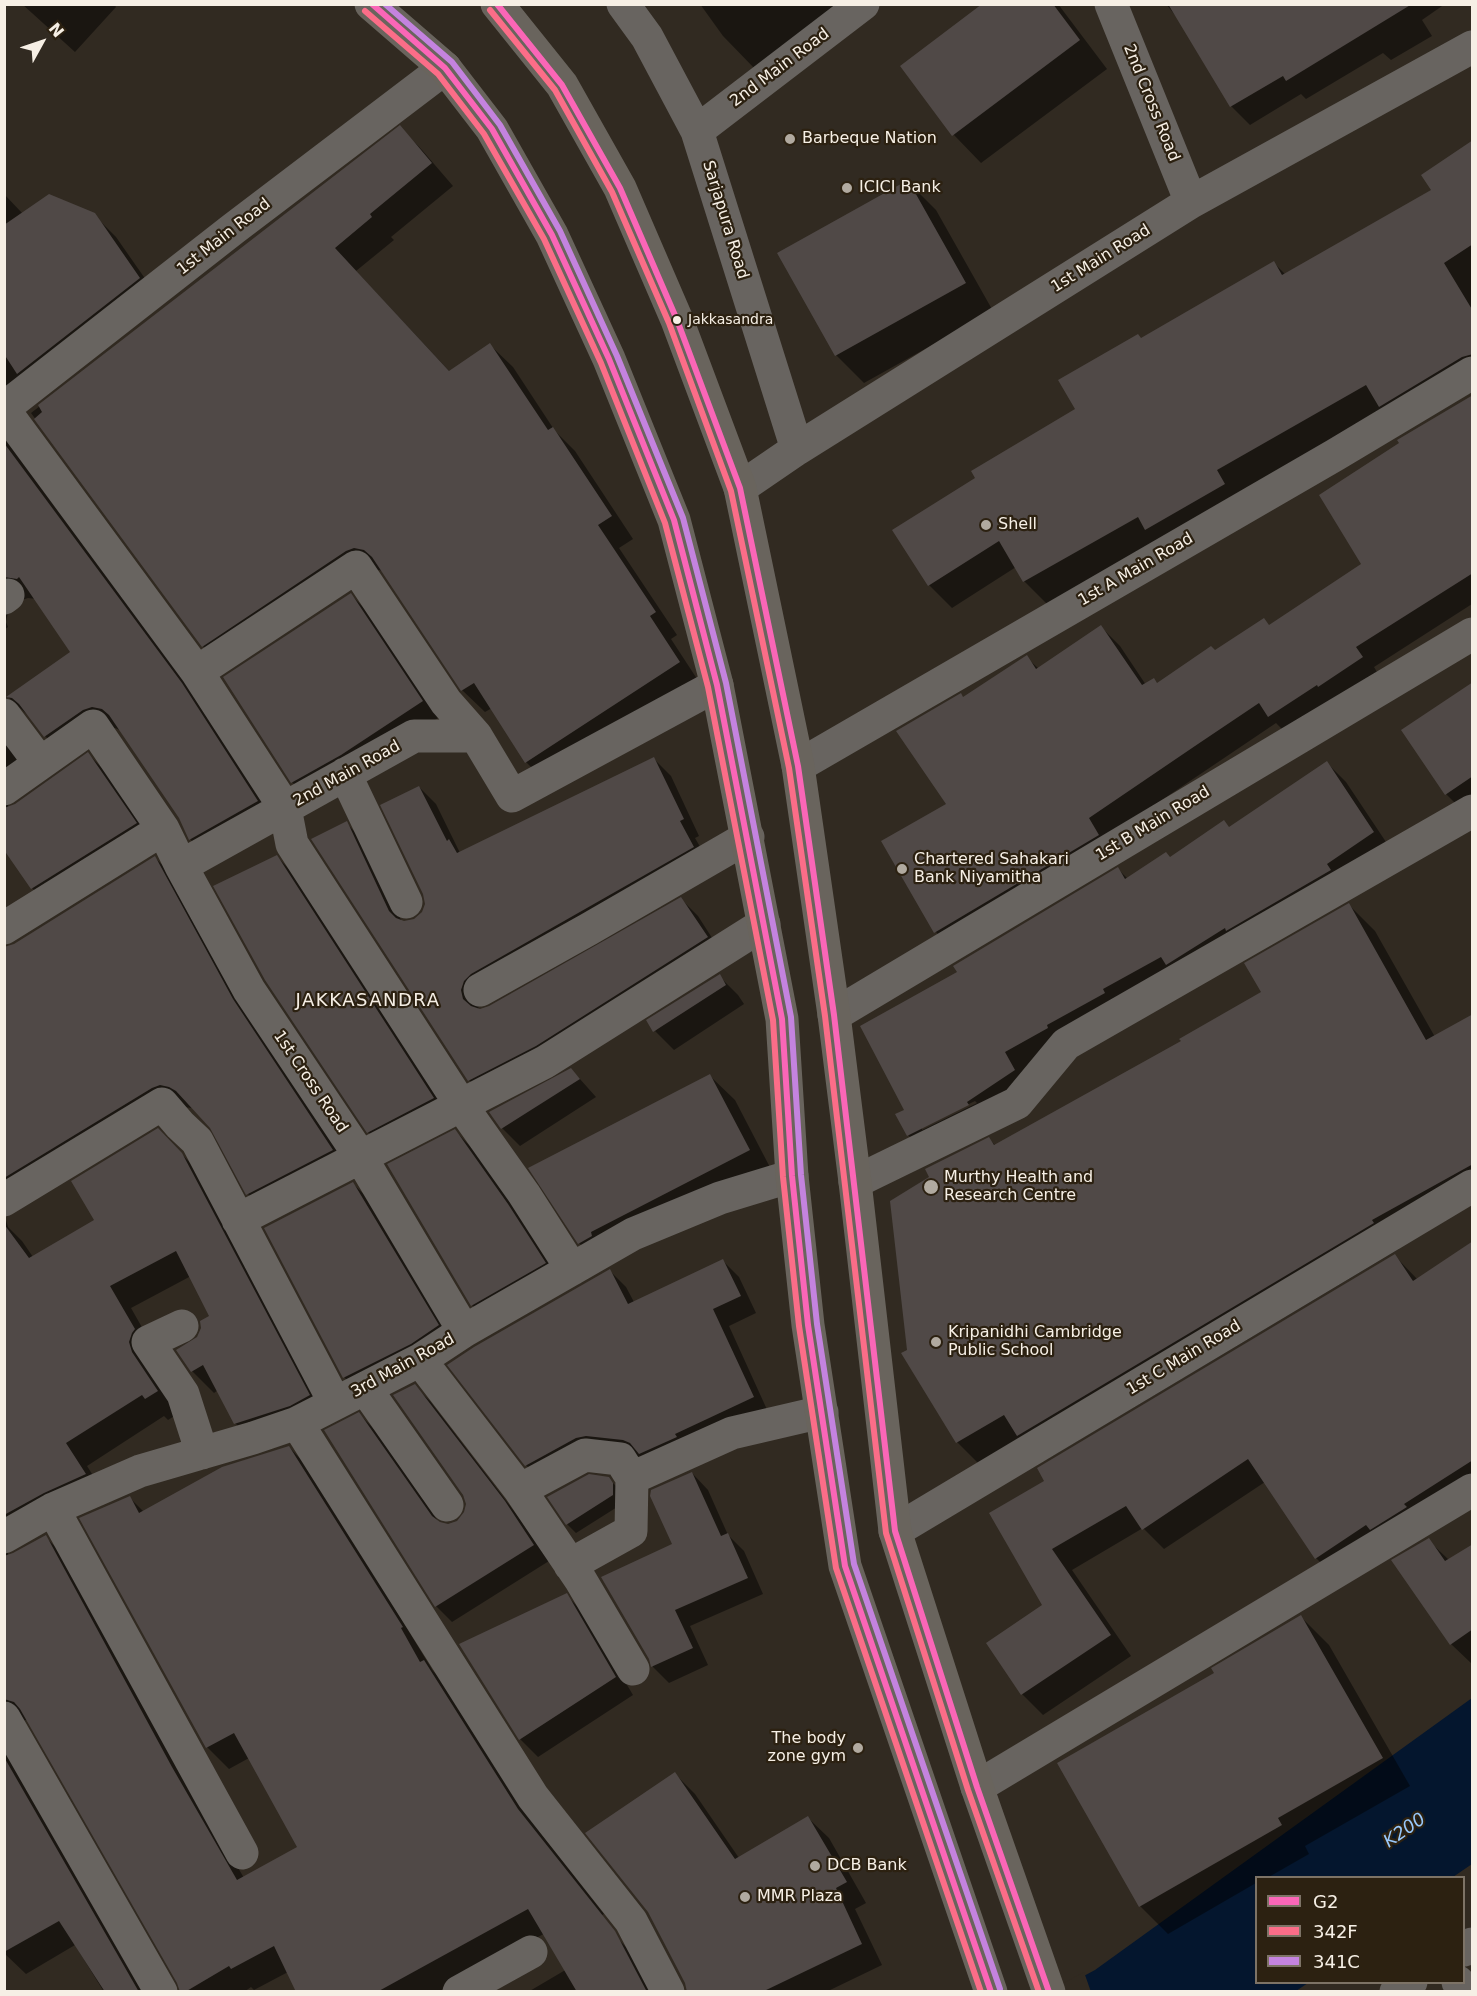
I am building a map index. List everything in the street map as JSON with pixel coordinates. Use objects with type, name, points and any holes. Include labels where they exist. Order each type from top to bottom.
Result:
[{"type":"main road","points":[[371,4],[445,68],[492,129],[552,235],[609,359],[674,520],[717,686],[782,1019],[792,1176],[808,1325],[845,1566],[991,1992]]},
{"type":"main road","points":[[497,4],[562,85],[620,188],[677,320],[740,488],[798,766],[834,1014],[895,1531],[977,1787],[1046,1981]]},
{"type":"street","name":"Sarjapura Road","points":[[623,4],[647,37],[697,131],[797,449]]},
{"type":"street","name":"2nd Main Road","points":[[697,131],[863,4]]},
{"type":"street","name":"2nd Cross Road","points":[[1111,4],[1191,202]]},
{"type":"street","name":"1st Main Road","points":[[740,488],[797,449],[1191,202],[1472,47]]},
{"type":"street","name":"1st Main Road","points":[[9,395],[445,68]]},
{"type":"street","name":"1st A Main Road","points":[[798,766],[1473,373]]},
{"type":"street","points":[[9,395],[197,672],[285,808],[292,844],[461,1105],[524,1194],[572,1269]]},
{"type":"street","points":[[197,672],[356,567],[446,702],[476,736],[512,796],[717,686]]},
{"type":"street","name":"1st B Main Road","points":[[834,1014],[1473,634]]},
{"type":"street","points":[[4,715],[40,764],[4,789]]},
{"type":"street","name":"1st Cross Road","points":[[40,764],[93,726],[162,828],[249,990],[360,1156],[464,1331]]},
{"type":"street","name":"2nd Main Road","points":[[181,866],[414,736],[476,736]]},
{"type":"street","points":[[345,774],[406,902]]},
{"type":"street","points":[[855,1182],[1017,1103],[1066,1044],[1473,811]]},
{"type":"street","points":[[4,928],[162,828]]},
{"type":"street","points":[[480,990],[748,837]]},
{"type":"street","points":[[238,1220],[545,1062],[764,924]]},
{"type":"street","points":[[4,1200],[162,1104],[197,1141],[335,1403]]},
{"type":"street","name":"3rd Main Road","points":[[4,1537],[53,1509],[140,1472],[297,1423],[420,1360],[464,1331],[633,1234],[720,1198],[792,1176]]},
{"type":"street","name":"1st C Main Road","points":[[895,1531],[1473,1186]]},
{"type":"street","points":[[182,1326],[147,1342],[183,1394],[202,1453]]},
{"type":"street","points":[[420,1360],[520,1490],[570,1565],[633,1669]]},
{"type":"street","points":[[365,1389],[447,1505]]},
{"type":"street","points":[[632,1478],[732,1433],[822,1412]]},
{"type":"street","points":[[297,1423],[533,1797],[631,1921],[668,1992]]},
{"type":"street","points":[[520,1490],[585,1455],[620,1459],[632,1478],[631,1531],[570,1565]]},
{"type":"street","points":[[977,1787],[1473,1490]]},
{"type":"street","points":[[53,1509],[242,1853]]},
{"type":"street","points":[[4,1718],[161,1992]]},
{"type":"street","points":[[459,1992],[531,1953]]},
{"type":"street","points":[[1396,1992],[1409,1984]]},
{"type":"water","name":"K200","points":[[1472,1698],[1472,1864],[1454,1876],[1255,1876],[1255,1984],[1306,1984],[1296,1991],[1054,1992],[1095,1970]]},
{"type":"pier","points":[[1084,1972],[1091,1992],[1051,1991],[1053,1989]]},
{"type":"building","points":[[982,4],[1053,4],[1080,40],[952,136],[900,66]]},
{"type":"building","points":[[1168,4],[1412,4],[1286,81],[1283,76],[1230,107]]},
{"type":"building","points":[[400,125],[432,163],[370,214],[372,217],[335,248],[449,371],[490,343],[548,430],[553,427],[612,516],[598,525],[656,612],[650,616],[680,662],[525,763],[474,683],[461,691],[372,557],[364,550],[354,548],[346,551],[202,647],[34,419],[42,412],[38,405]]},
{"type":"building","points":[[1473,140],[1473,244],[1444,263],[1473,311],[1473,354],[1462,357],[1379,407],[1366,385],[1217,470],[1225,484],[1145,530],[1138,517],[1023,582],[999,541],[928,586],[892,530],[975,478],[971,471],[1075,409],[1058,380],[1138,334],[1141,338],[1274,261],[1282,275],[1431,190],[1421,175]]},
{"type":"building","points":[[908,180],[966,283],[835,356],[777,253]]},
{"type":"building","points":[[49,194],[95,213],[140,278],[17,374],[4,354],[4,225]]},
{"type":"building","points":[[1473,395],[1473,573],[1356,647],[1363,657],[1318,687],[1317,685],[1268,717],[1259,703],[1089,818],[1099,835],[934,933],[881,841],[946,804],[896,731],[961,693],[963,697],[1027,655],[1036,669],[1101,625],[1142,685],[1154,678],[1157,683],[1211,646],[1215,650],[1264,618],[1269,625],[1361,564],[1319,495],[1399,443],[1397,440]]},
{"type":"building","points":[[4,443],[182,683],[258,801],[189,840],[179,818],[109,715],[102,709],[92,707],[83,710],[44,737],[19,704],[12,698],[6,697],[70,652],[19,577],[17,579],[4,577]]},
{"type":"building","points":[[351,593],[423,701],[341,755],[291,783],[223,677]]},
{"type":"building","points":[[1473,682],[1473,776],[1445,795],[1401,730]]},
{"type":"building","points":[[88,752],[137,823],[31,889],[4,850],[4,808],[15,804]]},
{"type":"building","points":[[654,757],[684,819],[680,821],[694,847],[471,974],[464,981],[461,990],[463,999],[471,1006],[480,1009],[489,1006],[681,897],[708,937],[536,1046],[468,1081],[311,839],[347,821],[389,911],[396,918],[404,921],[414,919],[422,912],[425,904],[423,894],[380,805],[419,786],[447,841],[449,839],[457,853]]},
{"type":"building","points":[[1327,761],[1374,832],[1327,864],[1331,870],[1226,931],[1225,928],[1166,965],[1161,957],[1103,989],[1105,993],[1047,1025],[1048,1028],[1005,1052],[1015,1070],[967,1102],[969,1105],[907,1136],[895,1114],[904,1110],[860,1026],[957,972],[953,966],[1118,867],[1125,879],[1166,852],[1170,857],[1224,820],[1229,827]]},
{"type":"building","points":[[277,855],[434,1098],[367,1133],[265,980],[213,886]]},
{"type":"building","points":[[155,856],[233,999],[333,1150],[246,1195],[210,1128],[176,1091],[160,1085],[4,1178],[4,947],[14,944]]},
{"type":"building","points":[[1349,903],[1426,1040],[1473,1014],[1473,1164],[1372,1220],[1374,1223],[1017,1436],[1004,1415],[956,1443],[901,1353],[907,1350],[890,1201],[929,1177],[925,1169],[989,1137],[994,1145],[1181,1041],[1179,1039],[1261,992],[1244,963]]},
{"type":"building","points":[[720,974],[726,985],[653,1032],[646,1020]]},
{"type":"building","points":[[571,1068],[580,1079],[501,1129],[489,1112]]},
{"type":"building","points":[[710,1074],[750,1150],[591,1232],[592,1236],[578,1244],[528,1168]]},
{"type":"building","points":[[158,1128],[182,1153],[310,1395],[290,1406],[234,1424],[203,1365],[191,1372],[176,1350],[197,1337],[201,1328],[200,1321],[209,1316],[176,1251],[110,1286],[135,1329],[129,1342],[132,1352],[158,1391],[145,1399],[142,1395],[66,1443],[86,1474],[4,1515],[4,1224],[29,1258],[94,1220],[71,1181]]},
{"type":"building","points":[[455,1129],[546,1263],[471,1306],[387,1164]]},
{"type":"building","points":[[353,1182],[439,1325],[411,1344],[343,1378],[264,1228]]},
{"type":"building","points":[[1473,1241],[1473,1460],[1404,1504],[1407,1507],[1370,1530],[1366,1525],[1315,1559],[1248,1459],[1142,1530],[1126,1506],[1052,1549],[1111,1635],[1021,1695],[986,1643],[1042,1605],[989,1513],[1044,1481],[1037,1468],[1395,1254],[1413,1281]]},
{"type":"building","points":[[723,1259],[741,1296],[713,1309],[754,1397],[675,1434],[677,1437],[639,1454],[630,1443],[623,1440],[586,1436],[576,1438],[525,1466],[447,1365],[474,1347],[610,1269],[628,1304]]},
{"type":"building","points":[[415,1384],[505,1501],[534,1545],[435,1607],[324,1430],[359,1412],[432,1516],[448,1524],[457,1521],[464,1512],[466,1504],[463,1495],[393,1395]]},
{"type":"building","points":[[289,1446],[403,1627],[401,1628],[420,1662],[424,1660],[518,1809],[615,1931],[647,1992],[577,1992],[528,1909],[377,1992],[296,1992],[274,1946],[231,1969],[229,1966],[185,1992],[180,1992],[177,1983],[20,1709],[14,1702],[4,1699],[4,1556],[46,1535],[172,1767],[237,1880],[297,1847],[234,1733],[206,1748],[79,1518],[130,1496],[139,1513],[222,1467]]},
{"type":"building","points":[[692,1472],[721,1536],[728,1533],[748,1578],[675,1610],[693,1648],[651,1667],[649,1659],[601,1577],[672,1544],[650,1496],[651,1490]]},
{"type":"building","points":[[589,1474],[609,1477],[613,1483],[613,1495],[566,1525],[547,1497]]},
{"type":"building","points":[[1429,1538],[1445,1561],[1473,1544],[1473,1629],[1450,1645],[1391,1560]]},
{"type":"building","points":[[567,1593],[616,1677],[519,1740],[459,1644]]},
{"type":"building","points":[[1301,1615],[1383,1758],[1278,1818],[1282,1825],[1139,1907],[1057,1763],[1214,1673],[1211,1668]]},
{"type":"building","points":[[4,1757],[139,1992],[105,1992],[59,1921],[4,1952]]},
{"type":"building","points":[[675,1772],[735,1859],[808,1816],[847,1882],[836,1888],[862,1944],[762,1992],[687,1992],[685,1983],[648,1912],[585,1833]]},
{"type":"transit line","name":"G2","points":[[372,4],[445,68],[492,129],[552,235],[609,359],[674,520],[717,685],[782,1019],[792,1176],[808,1325],[845,1566],[991,1992]]},
{"type":"transit line","name":"341C","points":[[385,4],[452,62],[500,125],[560,231],[617,356],[683,518],[726,683],[791,1017],[801,1175],[817,1324],[854,1564],[1000,1989]]},
{"type":"transit line","name":"G2","points":[[497,4],[562,85],[620,188],[677,320],[740,488],[798,766],[834,1015],[895,1531],[977,1787],[1049,1992]]},
{"type":"transit line","name":"342F","points":[[490,10],[555,90],[612,192],[669,323],[731,491],[789,768],[825,1016],[886,1533],[968,1790],[1039,1992]]},
{"type":"transit line","name":"342F","points":[[365,11],[438,74],[484,134],[544,239],[601,363],[665,523],[708,687],[773,1020],[783,1177],[799,1326],[836,1568],[981,1992]]},
{"type":"place","name":"Barbeque Nation","points":[[790,139]]},
{"type":"place","name":"ICICI Bank","points":[[847,188]]},
{"type":"place","name":"Jakkasandra","points":[[677,320]]},
{"type":"place","name":"Shell","points":[[986,525]]},
{"type":"place","name":"Chartered Sahakari Bank Niyamitha","points":[[902,869]]},
{"type":"place","name":"Murthy Health and Research Centre","points":[[931,1187]]},
{"type":"place","name":"Kripanidhi Cambridge Public School","points":[[936,1342]]},
{"type":"place","name":"The body zone gym","points":[[858,1748]]},
{"type":"place","name":"DCB Bank","points":[[815,1866]]},
{"type":"place","name":"MMR Plaza","points":[[745,1897]]},
{"type":"district","name":"JAKKASANDRA","points":[[368,1001]]}]
